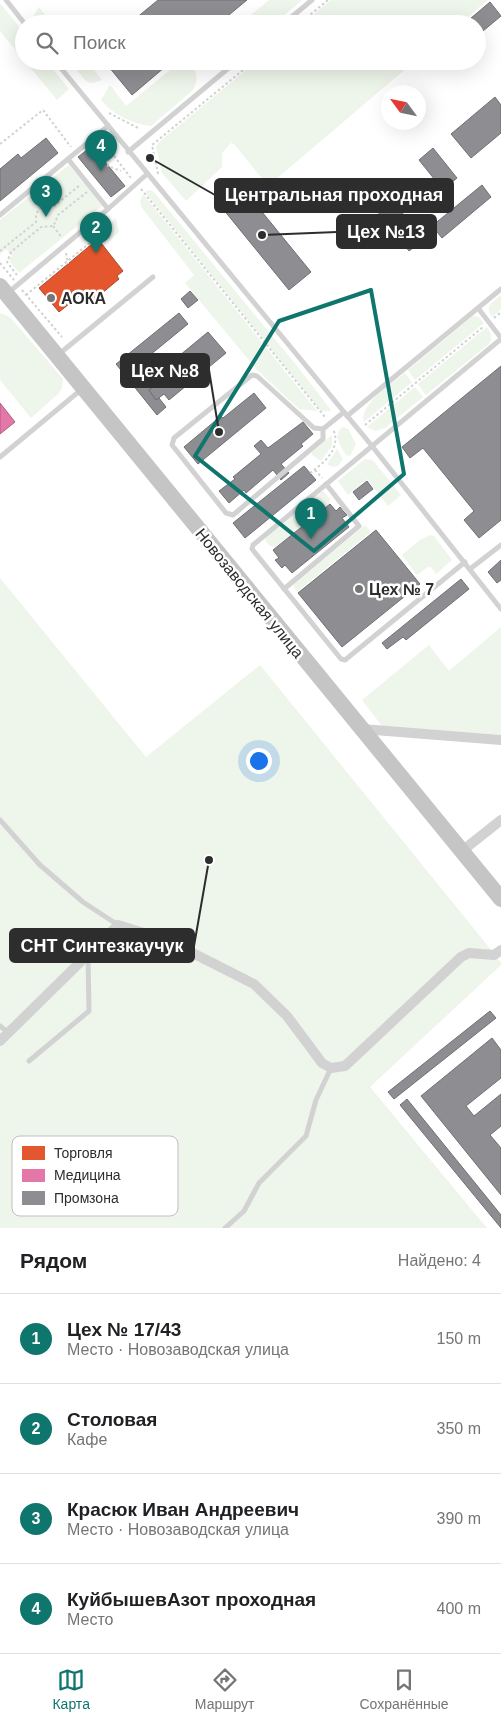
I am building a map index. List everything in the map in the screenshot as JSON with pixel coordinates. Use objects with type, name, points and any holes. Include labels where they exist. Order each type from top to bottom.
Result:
[{"type":"main road","name":"Новозаводская улица","points":[[6,291],[83,388],[501,899]]},
{"type":"street","points":[[362,729],[501,740]]},
{"type":"street","points":[[462,851],[501,820]]},
{"type":"street","points":[[0,1041],[118,925],[169,941],[254,984],[287,1016],[322,1063],[331,1068],[345,1066],[461,957],[469,953],[494,955],[501,950]]},
{"type":"lane","points":[[6,0],[18,15]]},
{"type":"lane","points":[[294,15],[312,0]]},
{"type":"lane","points":[[62,70],[128,152],[346,414],[501,609]]},
{"type":"lane","points":[[128,152],[227,70]]},
{"type":"lane","points":[[0,215],[108,126]]},
{"type":"lane","points":[[68,159],[108,209]]},
{"type":"lane","points":[[6,291],[108,209],[147,174]]},
{"type":"lane","points":[[57,356],[153,277]]},
{"type":"lane","points":[[323,429],[323,439],[233,515],[226,513],[172,444],[174,438],[252,375],[257,376],[314,428],[323,429],[346,414],[501,289]]},
{"type":"lane","points":[[464,562],[345,660],[341,659],[284,589],[252,549],[252,545],[501,338],[478,308]]},
{"type":"lane","points":[[0,457],[83,388]]},
{"type":"lane","points":[[284,589],[359,526],[326,484]]},
{"type":"lane","points":[[470,569],[501,545]]},
{"type":"lane","points":[[0,820],[40,865],[83,902],[118,925]]},
{"type":"lane","points":[[29,1061],[89,1011],[88,955]]},
{"type":"lane","points":[[0,1026],[10,1033]]},
{"type":"lane","points":[[225,1228],[244,1211],[259,1183],[306,1136],[316,1100],[331,1068]]},
{"type":"path","points":[[310,15],[328,0]]},
{"type":"path","points":[[152,145],[243,70]]},
{"type":"path","points":[[0,144],[43,110],[70,146],[73,155]]},
{"type":"path","points":[[104,110],[113,117],[140,128]]},
{"type":"path","points":[[121,170],[108,166],[110,153],[330,423],[335,432],[334,447],[325,462],[310,473]]},
{"type":"path","points":[[0,251],[36,222],[36,214],[40,208],[46,206],[53,207],[85,181]]},
{"type":"path","points":[[18,275],[7,262],[10,252],[41,227],[53,226],[58,215],[92,188]]},
{"type":"path","points":[[28,192],[40,208]]},
{"type":"path","points":[[26,295],[97,237]]},
{"type":"path","points":[[0,263],[6,291],[26,295],[62,337]]},
{"type":"path","points":[[365,424],[501,312]]},
{"type":"path","points":[[315,469],[326,484]]},
{"type":"highlighted area","points":[[371,290],[404,474],[314,551],[195,456],[279,321]]},
{"type":"shaded area","points":[[269,0],[302,0],[284,15],[251,15]]},
{"type":"shaded area","points":[[331,0],[488,0],[470,15],[313,15]]},
{"type":"shaded area","points":[[0,3],[15,22],[15,49],[0,31]]},
{"type":"shaded area","points":[[39,7],[45,15],[34,15]]},
{"type":"shaded area","points":[[32,70],[53,70],[69,89],[57,100]]},
{"type":"shaded area","points":[[77,70],[94,70],[102,80],[94,83],[87,82]]},
{"type":"shaded area","points":[[170,70],[194,70],[196,82],[193,90],[151,126],[123,118],[101,100],[110,85],[126,106]]},
{"type":"shaded area","points":[[246,70],[404,70],[387,85],[381,85],[381,90],[268,186],[234,144],[231,143],[222,153],[222,167],[186,201],[162,173],[156,147],[158,143]]},
{"type":"shaded area","points":[[69,165],[102,206],[19,273],[8,259],[12,256],[6,249],[0,254],[0,220]]},
{"type":"shaded area","points":[[148,190],[153,191],[331,410],[321,411],[145,192]]},
{"type":"shaded area","points":[[143,194],[317,411],[299,409],[257,370],[185,283],[194,275],[142,208],[140,202]]},
{"type":"shaded area","points":[[116,218],[119,232],[110,240],[99,235],[99,232]]},
{"type":"shaded area","points":[[501,295],[501,309],[492,317],[489,307]]},
{"type":"shaded area","points":[[0,313],[10,317],[63,379],[62,388],[59,393],[31,418],[0,380]]},
{"type":"shaded area","points":[[473,316],[479,317],[484,323],[415,380],[408,370]]},
{"type":"shaded area","points":[[487,327],[491,337],[490,343],[426,395],[418,384]]},
{"type":"shaded area","points":[[405,373],[412,382],[364,422],[366,408],[371,401]]},
{"type":"shaded area","points":[[415,387],[423,397],[385,428],[375,431],[367,427]]},
{"type":"shaded area","points":[[343,427],[348,429],[356,444],[350,456],[346,455],[338,440],[338,433]]},
{"type":"shaded area","points":[[332,435],[332,446],[321,461],[312,455],[312,452]]},
{"type":"shaded area","points":[[337,449],[343,459],[338,466],[332,467],[327,464]]},
{"type":"shaded area","points":[[365,459],[372,460],[375,463],[401,495],[388,506],[367,479],[348,495],[338,481]]},
{"type":"shaded area","points":[[323,491],[330,499],[329,504],[275,547],[270,546],[265,540],[268,535]]},
{"type":"shaded area","points":[[365,525],[371,532],[296,591],[293,585]]},
{"type":"shaded area","points":[[430,535],[434,536],[452,560],[436,574],[431,567],[428,567],[417,575],[402,555],[420,540]]},
{"type":"shaded area","points":[[0,578],[146,757],[260,665],[501,962],[501,965],[370,1087],[487,1228],[0,1228]]},
{"type":"shaded area","points":[[501,627],[501,735],[382,726],[362,700],[429,645],[449,671]]},
{"type":"building: Торговля","points":[[98,239],[123,271],[117,276],[119,279],[89,304],[79,296],[59,312],[39,288]]},
{"type":"building: Медицина","points":[[0,403],[15,422],[0,434]]},
{"type":"building: Промзона","points":[[158,0],[247,0],[229,15],[140,15]]},
{"type":"building: Промзона","points":[[490,2],[501,16],[486,28],[486,15],[475,15]]},
{"type":"building: Промзона","points":[[111,70],[161,70],[132,95]]},
{"type":"building: Промзона","points":[[495,97],[501,105],[501,133],[471,158],[451,134]]},
{"type":"building: Промзона","points":[[46,138],[58,153],[0,201],[0,169],[18,154],[21,158]]},
{"type":"building: Промзона","points":[[92,146],[125,186],[111,197],[78,157]]},
{"type":"building: Промзона","points":[[433,148],[457,178],[443,190],[419,160]]},
{"type":"building: Промзона","points":[[236,180],[311,272],[289,290],[214,198]]},
{"type":"building: Промзона","points":[[482,185],[491,197],[442,238],[432,226]]},
{"type":"building: Промзона","points":[[387,194],[424,240],[409,251],[373,206]]},
{"type":"building: Промзона","points":[[190,291],[198,300],[188,308],[181,299]]},
{"type":"building: Промзона","points":[[179,313],[188,324],[139,364],[156,385],[149,390],[156,400],[159,398],[166,407],[157,415],[116,364]]},
{"type":"building: Промзона","points":[[208,332],[226,353],[169,400],[164,394],[156,400],[149,390],[156,385],[151,379]]},
{"type":"building: Промзона","points":[[501,366],[501,520],[479,538],[464,520],[474,511],[423,448],[410,458],[402,447]]},
{"type":"building: Промзона","points":[[254,393],[266,408],[198,464],[184,447],[221,416],[223,418]]},
{"type":"building: Промзона","points":[[303,422],[313,434],[301,444],[303,446],[281,464],[289,473],[281,480],[273,470],[246,493],[244,490],[229,503],[219,491],[235,479],[233,477],[261,454],[254,446],[261,440],[268,448]]},
{"type":"building: Промзона","points":[[304,466],[316,480],[245,538],[233,523]]},
{"type":"building: Промзона","points":[[367,481],[373,489],[359,500],[353,492]]},
{"type":"building: Промзона","points":[[330,504],[336,511],[340,507],[347,515],[342,518],[349,527],[292,573],[285,565],[282,568],[275,560],[279,558],[273,550]]},
{"type":"building: Промзона","name":"Цех № 7","points":[[376,530],[420,584],[342,647],[298,593]]},
{"type":"building: Промзона","points":[[501,560],[501,580],[497,583],[488,572]]},
{"type":"building: Промзона","points":[[461,579],[469,589],[406,640],[403,637],[387,649],[382,643]]},
{"type":"building: Промзона","points":[[490,1011],[496,1018],[394,1099],[388,1092]]},
{"type":"building: Промзона","points":[[492,1038],[501,1050],[501,1078],[466,1106],[474,1116],[501,1094],[501,1126],[490,1135],[501,1148],[501,1195],[421,1096]]},
{"type":"building: Промзона","points":[[407,1099],[501,1215],[501,1228],[400,1105]]},
{"type":"place","name":"Центральная проходная","points":[[150,158]]},
{"type":"place","name":"КуйбышевАзот проходная","points":[[101,171]]},
{"type":"place","name":"Красюк Иван Андреевич","points":[[46,217]]},
{"type":"place","name":"Цех №13","points":[[262,235]]},
{"type":"place","name":"Столовая","points":[[96,253]]},
{"type":"place","name":"АОКА","points":[[51,298]]},
{"type":"place","name":"Цех №8","points":[[219,432]]},
{"type":"place","name":"Цех № 17/43","points":[[311,539]]},
{"type":"place","name":"Цех № 7","points":[[359,589]]},
{"type":"place","name":"СНТ Синтезкаучук","points":[[209,860]]}]
